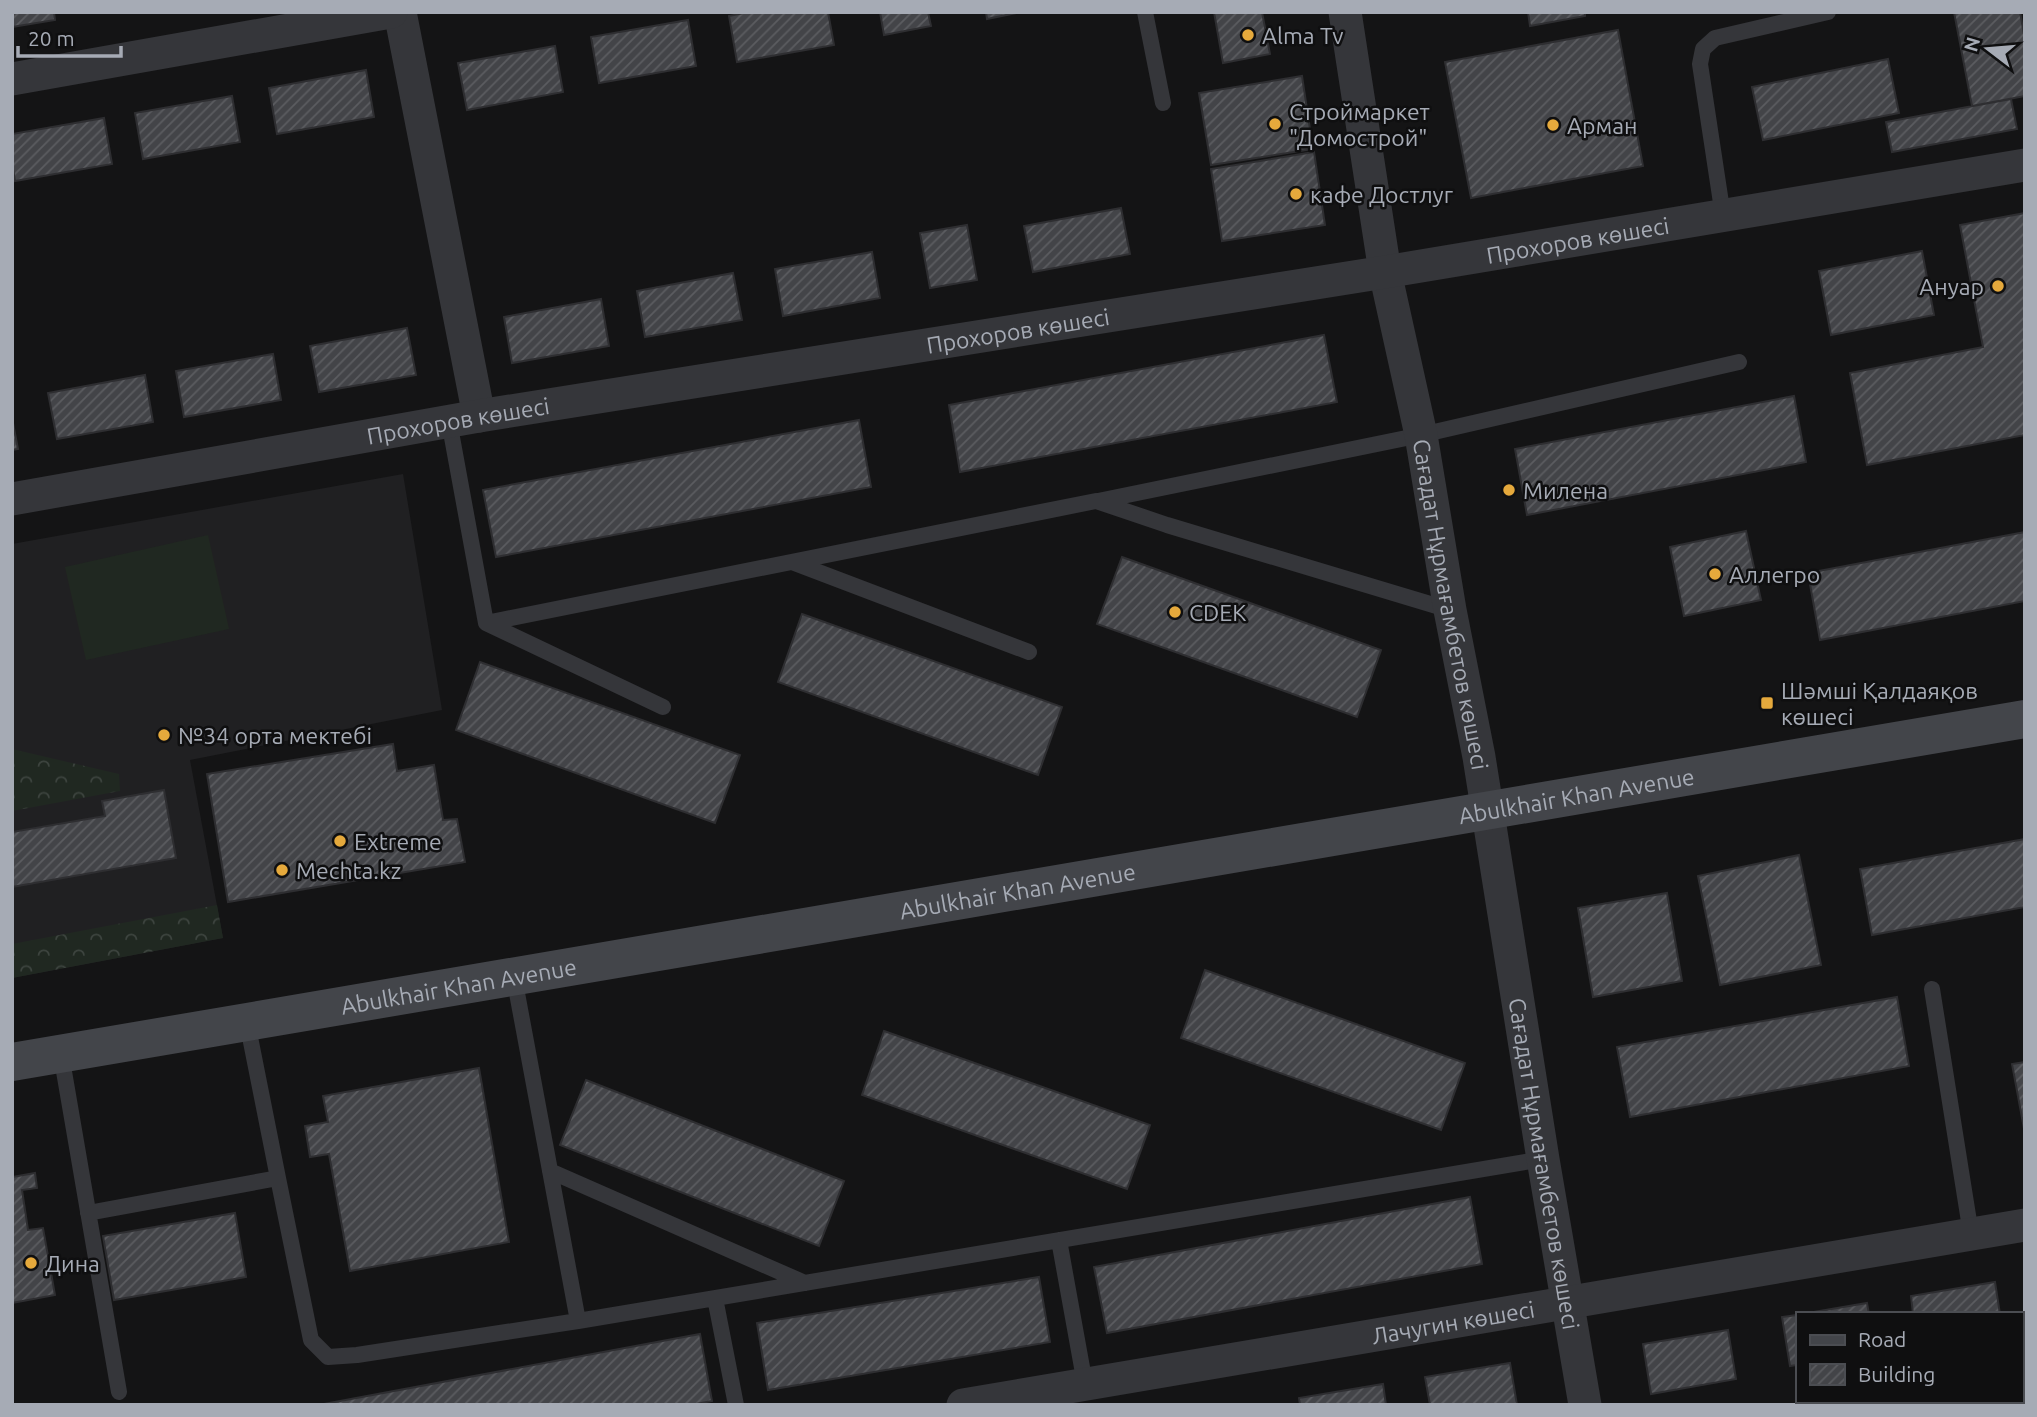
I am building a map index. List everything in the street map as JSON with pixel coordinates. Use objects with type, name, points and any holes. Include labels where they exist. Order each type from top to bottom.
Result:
[{"type":"street","points":[[12,79],[391,12]]},
{"type":"street","points":[[400,12],[464,419]]},
{"type":"street","name":"Сағадат Нұрмағамбетов көшесі","points":[[1345,12],[1385,272],[1421,435],[1488,811],[1585,1405]]},
{"type":"street","name":"Прохоров көшесі","points":[[12,499],[464,419],[1385,272],[2025,165]]},
{"type":"street","name":"Abulkhair Khan Avenue","points":[[12,1062],[2025,719]]},
{"type":"street","name":"Лачугин көшесі","points":[[963,1405],[2025,1225]]},
{"type":"lane","points":[[1144,12],[1163,103]]},
{"type":"lane","points":[[1723,216],[1700,64],[1703,49],[1715,38],[1828,12]]},
{"type":"lane","points":[[486,623],[1421,435],[1739,362]]},
{"type":"lane","points":[[464,419],[486,623]]},
{"type":"lane","points":[[1096,501],[1167,525],[1451,610]]},
{"type":"lane","points":[[791,562],[1029,652]]},
{"type":"lane","points":[[486,623],[663,707]]},
{"type":"lane","points":[[514,977],[578,1321]]},
{"type":"lane","points":[[1932,989],[1971,1234]]},
{"type":"lane","points":[[247,1022],[311,1340],[328,1357],[357,1355],[578,1321],[1543,1159]]},
{"type":"lane","points":[[61,1054],[118,1392]]},
{"type":"lane","points":[[551,1171],[805,1283]]},
{"type":"lane","points":[[88,1213],[278,1178]]},
{"type":"lane","points":[[1059,1240],[1086,1384]]},
{"type":"lane","points":[[715,1298],[736,1405]]},
{"type":"shaded area","name":"№34 орта мектебі","points":[[403,474],[442,710],[190,760],[223,938],[12,978],[12,544]]},
{"type":"green space","points":[[208,535],[229,629],[86,660],[65,567]]},
{"type":"green space","points":[[12,749],[119,774],[120,791],[12,811]]},
{"type":"green space","points":[[217,905],[223,938],[12,978],[12,944]]},
{"type":"building","points":[[12,12],[54,12],[55,20],[12,27]]},
{"type":"building","points":[[748,12],[828,12],[834,45],[737,62],[729,16]]},
{"type":"building","points":[[880,12],[928,12],[931,26],[884,35]]},
{"type":"building","points":[[986,12],[1021,12],[987,19]]},
{"type":"building","points":[[1214,12],[1262,12],[1270,54],[1223,63]]},
{"type":"building","points":[[1528,12],[1585,12],[1585,16],[1530,26]]},
{"type":"building","points":[[1954,12],[2020,12],[2025,40],[2025,96],[1972,106]]},
{"type":"building","points":[[688,20],[696,66],[599,83],[591,37]]},
{"type":"building","points":[[1618,30],[1643,166],[1471,198],[1445,62]]},
{"type":"building","points":[[555,46],[563,92],[467,110],[458,63]]},
{"type":"building","points":[[1888,59],[1899,113],[1763,140],[1752,87]]},
{"type":"building","points":[[366,70],[374,117],[277,134],[269,88]]},
{"type":"building","points":[[1302,76],[1313,149],[1211,165],[1199,93]]},
{"type":"building","points":[[232,96],[240,142],[143,159],[135,113]]},
{"type":"building","points":[[2011,99],[2017,129],[1892,152],[1886,122]]},
{"type":"building","points":[[104,118],[112,164],[15,181],[12,134]]},
{"type":"building","points":[[1314,152],[1325,225],[1222,241],[1211,169]]},
{"type":"building","points":[[1121,208],[1130,254],[1033,272],[1024,226]]},
{"type":"building","name":"Ануар","points":[[2025,213],[2025,435],[1867,465],[1850,373],[1983,347],[1960,225]]},
{"type":"building","points":[[967,225],[977,280],[930,288],[920,233]]},
{"type":"building","points":[[1922,251],[1934,315],[1831,335],[1819,271]]},
{"type":"building","points":[[872,252],[880,298],[783,316],[775,269]]},
{"type":"building","points":[[733,273],[742,320],[645,337],[637,291]]},
{"type":"building","points":[[601,299],[609,346],[512,363],[504,317]]},
{"type":"building","points":[[407,328],[416,375],[319,392],[310,346]]},
{"type":"building","points":[[1324,335],[1337,402],[960,472],[949,405]]},
{"type":"building","points":[[273,354],[281,400],[184,417],[176,371]]},
{"type":"building","points":[[145,375],[153,422],[57,439],[48,393]]},
{"type":"building","points":[[1794,396],[1806,462],[1527,515],[1515,449]]},
{"type":"building","points":[[12,418],[18,449],[12,450]]},
{"type":"building","points":[[859,420],[871,487],[496,557],[483,490]]},
{"type":"building","name":"Аллегро","points":[[1746,531],[1761,600],[1684,616],[1670,547]]},
{"type":"building","points":[[2025,532],[2025,601],[1820,640],[1808,573]]},
{"type":"building","points":[[1122,557],[1381,650],[1357,717],[1097,624]]},
{"type":"building","points":[[802,614],[1062,707],[1038,775],[778,682]]},
{"type":"building","points":[[480,662],[740,755],[715,823],[456,730]]},
{"type":"building","name":"Extreme","points":[[393,744],[397,771],[434,765],[443,820],[457,819],[465,862],[228,902],[207,774]]},
{"type":"building","points":[[164,790],[176,858],[12,887],[12,832],[105,816],[102,801]]},
{"type":"building","points":[[2025,839],[2025,907],[1872,935],[1860,869]]},
{"type":"building","points":[[1799,855],[1821,965],[1720,985],[1698,876]]},
{"type":"building","points":[[1667,893],[1682,981],[1593,997],[1578,908]]},
{"type":"building","points":[[1205,970],[1465,1063],[1441,1130],[1181,1038]]},
{"type":"building","points":[[1897,997],[1909,1066],[1630,1117],[1617,1047]]},
{"type":"building","points":[[884,1031],[1150,1125],[1127,1189],[862,1095]]},
{"type":"building","points":[[2025,1062],[2025,1134],[2012,1064]]},
{"type":"building","points":[[479,1068],[509,1242],[350,1271],[329,1154],[310,1157],[305,1126],[328,1122],[323,1096]]},
{"type":"building","points":[[586,1080],[844,1181],[819,1246],[560,1145]]},
{"type":"building","name":"Дина","points":[[35,1173],[37,1188],[22,1190],[28,1230],[43,1228],[55,1295],[12,1303],[12,1177]]},
{"type":"building","points":[[1470,1197],[1482,1264],[1107,1333],[1094,1267]]},
{"type":"building","points":[[235,1213],[246,1277],[114,1300],[103,1236]]},
{"type":"building","points":[[1039,1277],[1050,1342],[768,1390],[757,1323]]},
{"type":"building","points":[[1995,1282],[2000,1312],[1913,1312],[1911,1296]]},
{"type":"building","points":[[1867,1303],[1869,1312],[1814,1312]]},
{"type":"building","points":[[1796,1315],[1796,1365],[1790,1366],[1782,1317]]},
{"type":"building","points":[[1728,1330],[1736,1379],[1651,1394],[1643,1344]]},
{"type":"building","points":[[700,1334],[712,1401],[691,1405],[324,1404]]},
{"type":"building","points":[[1510,1363],[1517,1405],[1430,1405],[1425,1377]]},
{"type":"building","points":[[1383,1384],[1386,1405],[1300,1405],[1299,1398]]},
{"type":"place","name":"Alma Tv","points":[[1248,35]]},
{"type":"place","name":"Строймаркет \"Домострой\"","points":[[1275,124]]},
{"type":"place","name":"Арман","points":[[1553,125]]},
{"type":"place","name":"кафе Достлуг","points":[[1296,194]]},
{"type":"place","name":"Ануар","points":[[1998,286]]},
{"type":"place","name":"Милена","points":[[1509,490]]},
{"type":"place","name":"Аллегро","points":[[1715,574]]},
{"type":"place","name":"CDEK","points":[[1175,612]]},
{"type":"place","name":"Шәмші Қалдаяқов көшесі","points":[[1767,703]]},
{"type":"place","name":"№34 орта мектебі","points":[[164,735]]},
{"type":"place","name":"Extreme","points":[[340,841]]},
{"type":"place","name":"Mechta.kz","points":[[282,870]]},
{"type":"place","name":"Дина","points":[[31,1263]]}]
